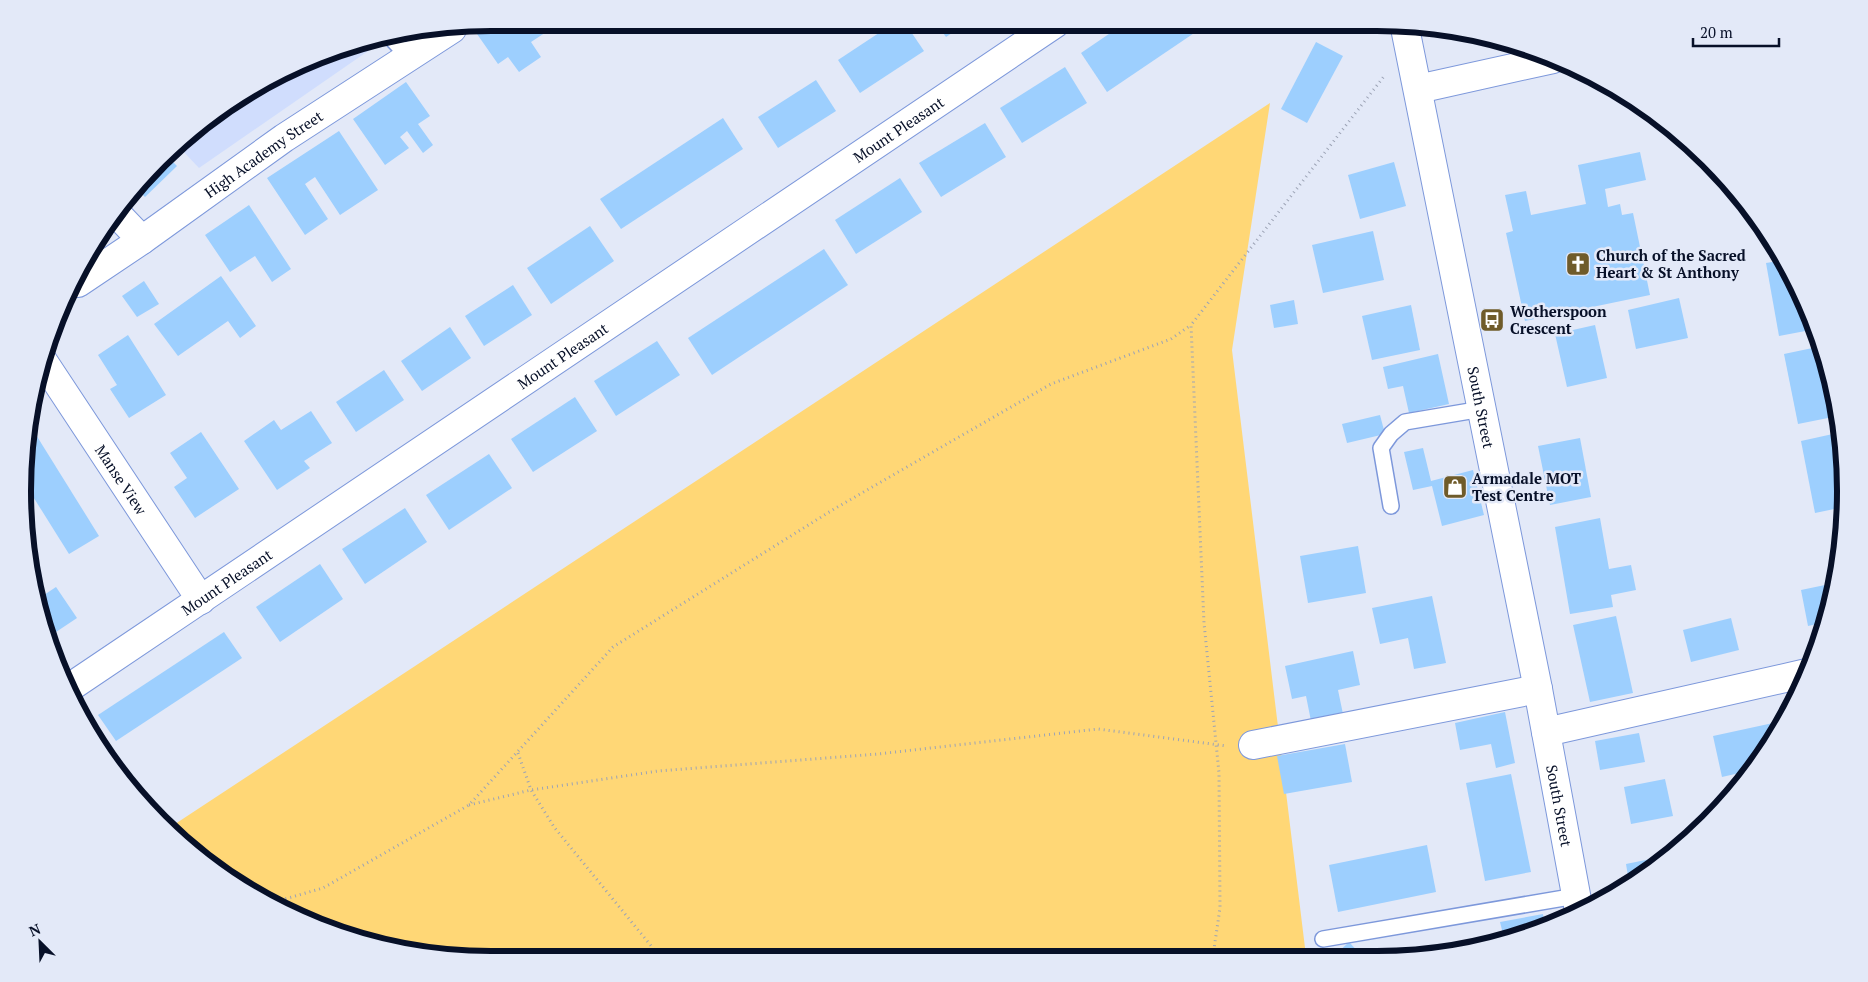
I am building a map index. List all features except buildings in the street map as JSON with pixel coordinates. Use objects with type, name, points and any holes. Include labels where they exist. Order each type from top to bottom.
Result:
[{"type":"street","name":"Mount Pleasant","points":[[74,684],[1044,31]]},
{"type":"street","name":"South Street","points":[[1406,32],[1538,689],[1577,903]]},
{"type":"street","name":"High Academy Street","points":[[84,279],[142,240],[284,138],[401,48],[438,34]]},
{"type":"street","points":[[1418,89],[1541,62]]},
{"type":"street","points":[[121,218],[142,240]]},
{"type":"street","name":"Manse View","points":[[48,369],[201,600]]},
{"type":"street","points":[[1546,732],[1798,675]]},
{"type":"street","points":[[1253,745],[1538,689]]},
{"type":"lane","points":[[1391,506],[1382,448],[1391,434],[1405,422],[1482,409]]},
{"type":"lane","points":[[1323,939],[1577,903]]},
{"type":"path","points":[[469,805],[613,648],[834,509],[1051,384],[1171,339],[1190,325],[1386,73],[1410,53]]},
{"type":"path","points":[[1190,325],[1204,623],[1220,773],[1220,908],[1215,951]]},
{"type":"path","points":[[283,900],[323,888],[469,805],[531,790],[658,771],[878,754],[1098,729],[1217,746],[1253,745]]},
{"type":"path","points":[[518,752],[531,790],[554,827],[655,951]]},
{"type":"shaded area","points":[[375,46],[199,168],[182,150],[211,126],[261,93],[288,79],[315,66]]},
{"type":"shaded area","points":[[1270,103],[1232,350],[1305,951],[491,951],[431,947],[372,935],[315,916],[261,889],[236,873],[211,856],[175,824]]},
{"type":"place","name":"Church of the Sacred Heart & St Anthony","points":[[1578,264]]},
{"type":"place","name":"Wotherspoon Crescent","points":[[1492,320]]},
{"type":"place","name":"Armadale MOT Test Centre","points":[[1455,487]]}]
